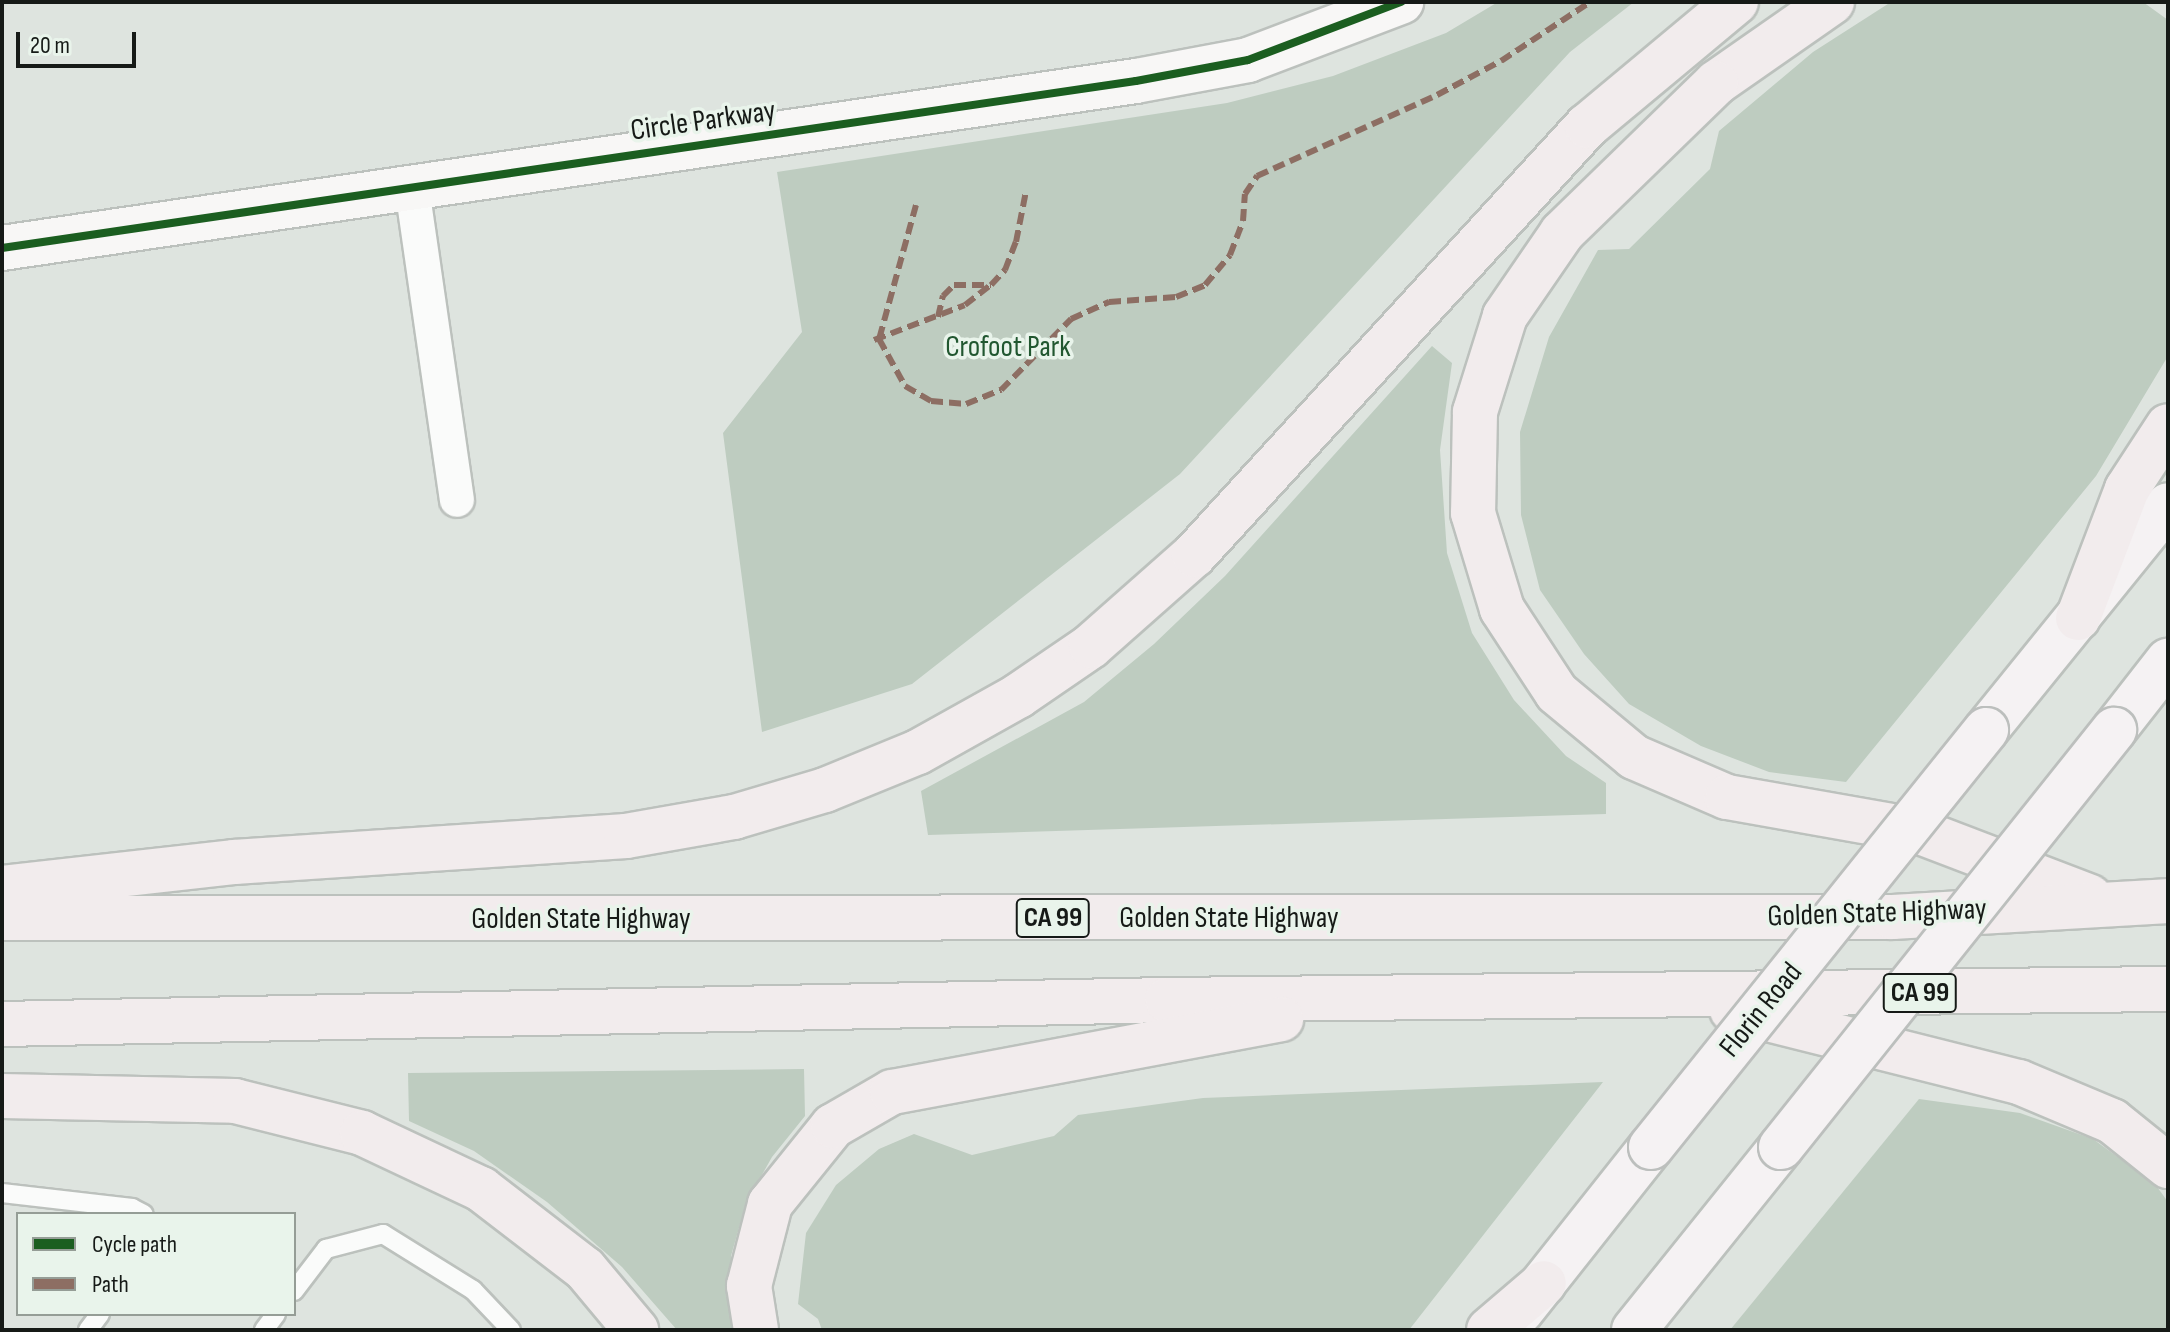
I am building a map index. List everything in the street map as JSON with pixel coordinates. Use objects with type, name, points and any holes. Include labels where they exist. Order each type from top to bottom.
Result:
[{"type":"highway","points":[[2,888],[234,862],[626,836],[734,817],[825,790],[918,752],[1018,696],[1091,646],[1194,555],[1587,126],[1736,2]]},
{"type":"highway","points":[[1832,2],[1716,83],[1562,233],[1505,316],[1475,412],[1473,513],[1498,595],[1557,693],[1634,757],[1727,797],[1915,830],[2103,902]]},
{"type":"highway","points":[[2078,618],[2127,489],[2168,426]]},
{"type":"highway","name":"Golden State Highway","points":[[2,918],[1893,917],[2103,902],[2168,901]]},
{"type":"highway","name":"CA 99","points":[[2,1024],[1389,998],[2168,989]]},
{"type":"highway","points":[[1672,995],[2019,1082],[2112,1121],[2168,1166]]},
{"type":"highway","points":[[756,1330],[749,1286],[770,1204],[833,1126],[892,1092],[1389,998]]},
{"type":"highway","points":[[2,1096],[235,1101],[362,1133],[481,1189],[585,1269],[636,1330]]},
{"type":"highway","points":[[1489,1330],[1544,1283]]},
{"type":"main road","name":"Florin Road","points":[[1506,1330],[2168,505]]},
{"type":"main road","points":[[1634,1330],[2168,661]]},
{"type":"street","name":"Circle Parkway","points":[[2,248],[1136,81],[1248,60],[1401,2]]},
{"type":"street","points":[[412,188],[457,500]]},
{"type":"lane","points":[[2,1193],[132,1208],[140,1212]]},
{"type":"lane","points":[[296,1288],[326,1249],[383,1234],[473,1290],[511,1330]]},
{"type":"green space","name":"Crofoot Park","points":[[1498,2],[1634,2],[1570,52],[1180,474],[912,684],[762,732],[723,433],[802,332],[777,172],[1227,103],[1333,76],[1446,33]]},
{"type":"green space","points":[[1891,2],[2143,2],[2168,20],[2168,356],[2096,476],[1846,782],[1769,772],[1701,746],[1629,704],[1584,654],[1540,590],[1521,515],[1520,432],[1549,337],[1598,250],[1629,249],[1710,169],[1719,131],[1813,52]]},
{"type":"green space","points":[[1432,346],[1452,363],[1440,450],[1447,553],[1472,633],[1514,700],[1566,756],[1606,783],[1606,814],[928,835],[921,791],[1084,702],[1154,644],[1225,576]]},
{"type":"green space","points":[[804,1069],[805,1116],[772,1157],[746,1203],[731,1256],[733,1330],[677,1330],[622,1267],[547,1202],[474,1151],[409,1121],[408,1073]]},
{"type":"green space","points":[[1603,1082],[1409,1330],[822,1330],[818,1319],[798,1304],[806,1233],[836,1185],[879,1149],[914,1134],[972,1155],[1054,1136],[1078,1115],[1203,1098]]},
{"type":"green space","points":[[1919,1099],[2020,1113],[2093,1139],[2155,1184],[2168,1202],[2168,1330],[1730,1330]]},
{"type":"marked path","points":[[916,205],[879,339],[905,386],[931,401],[966,404],[1001,390],[1071,319],[1109,302],[1176,297],[1205,285],[1230,255],[1243,221],[1245,194],[1257,176],[1437,95],[1501,61],[1590,2]]},
{"type":"marked path","points":[[874,340],[965,305],[991,285],[1005,270],[1016,242],[1026,191]]},
{"type":"marked path","points":[[938,317],[943,296],[954,285],[991,285]]},
{"type":"cycle path","points":[[2,248],[1136,81],[1248,60],[1401,2]]}]
